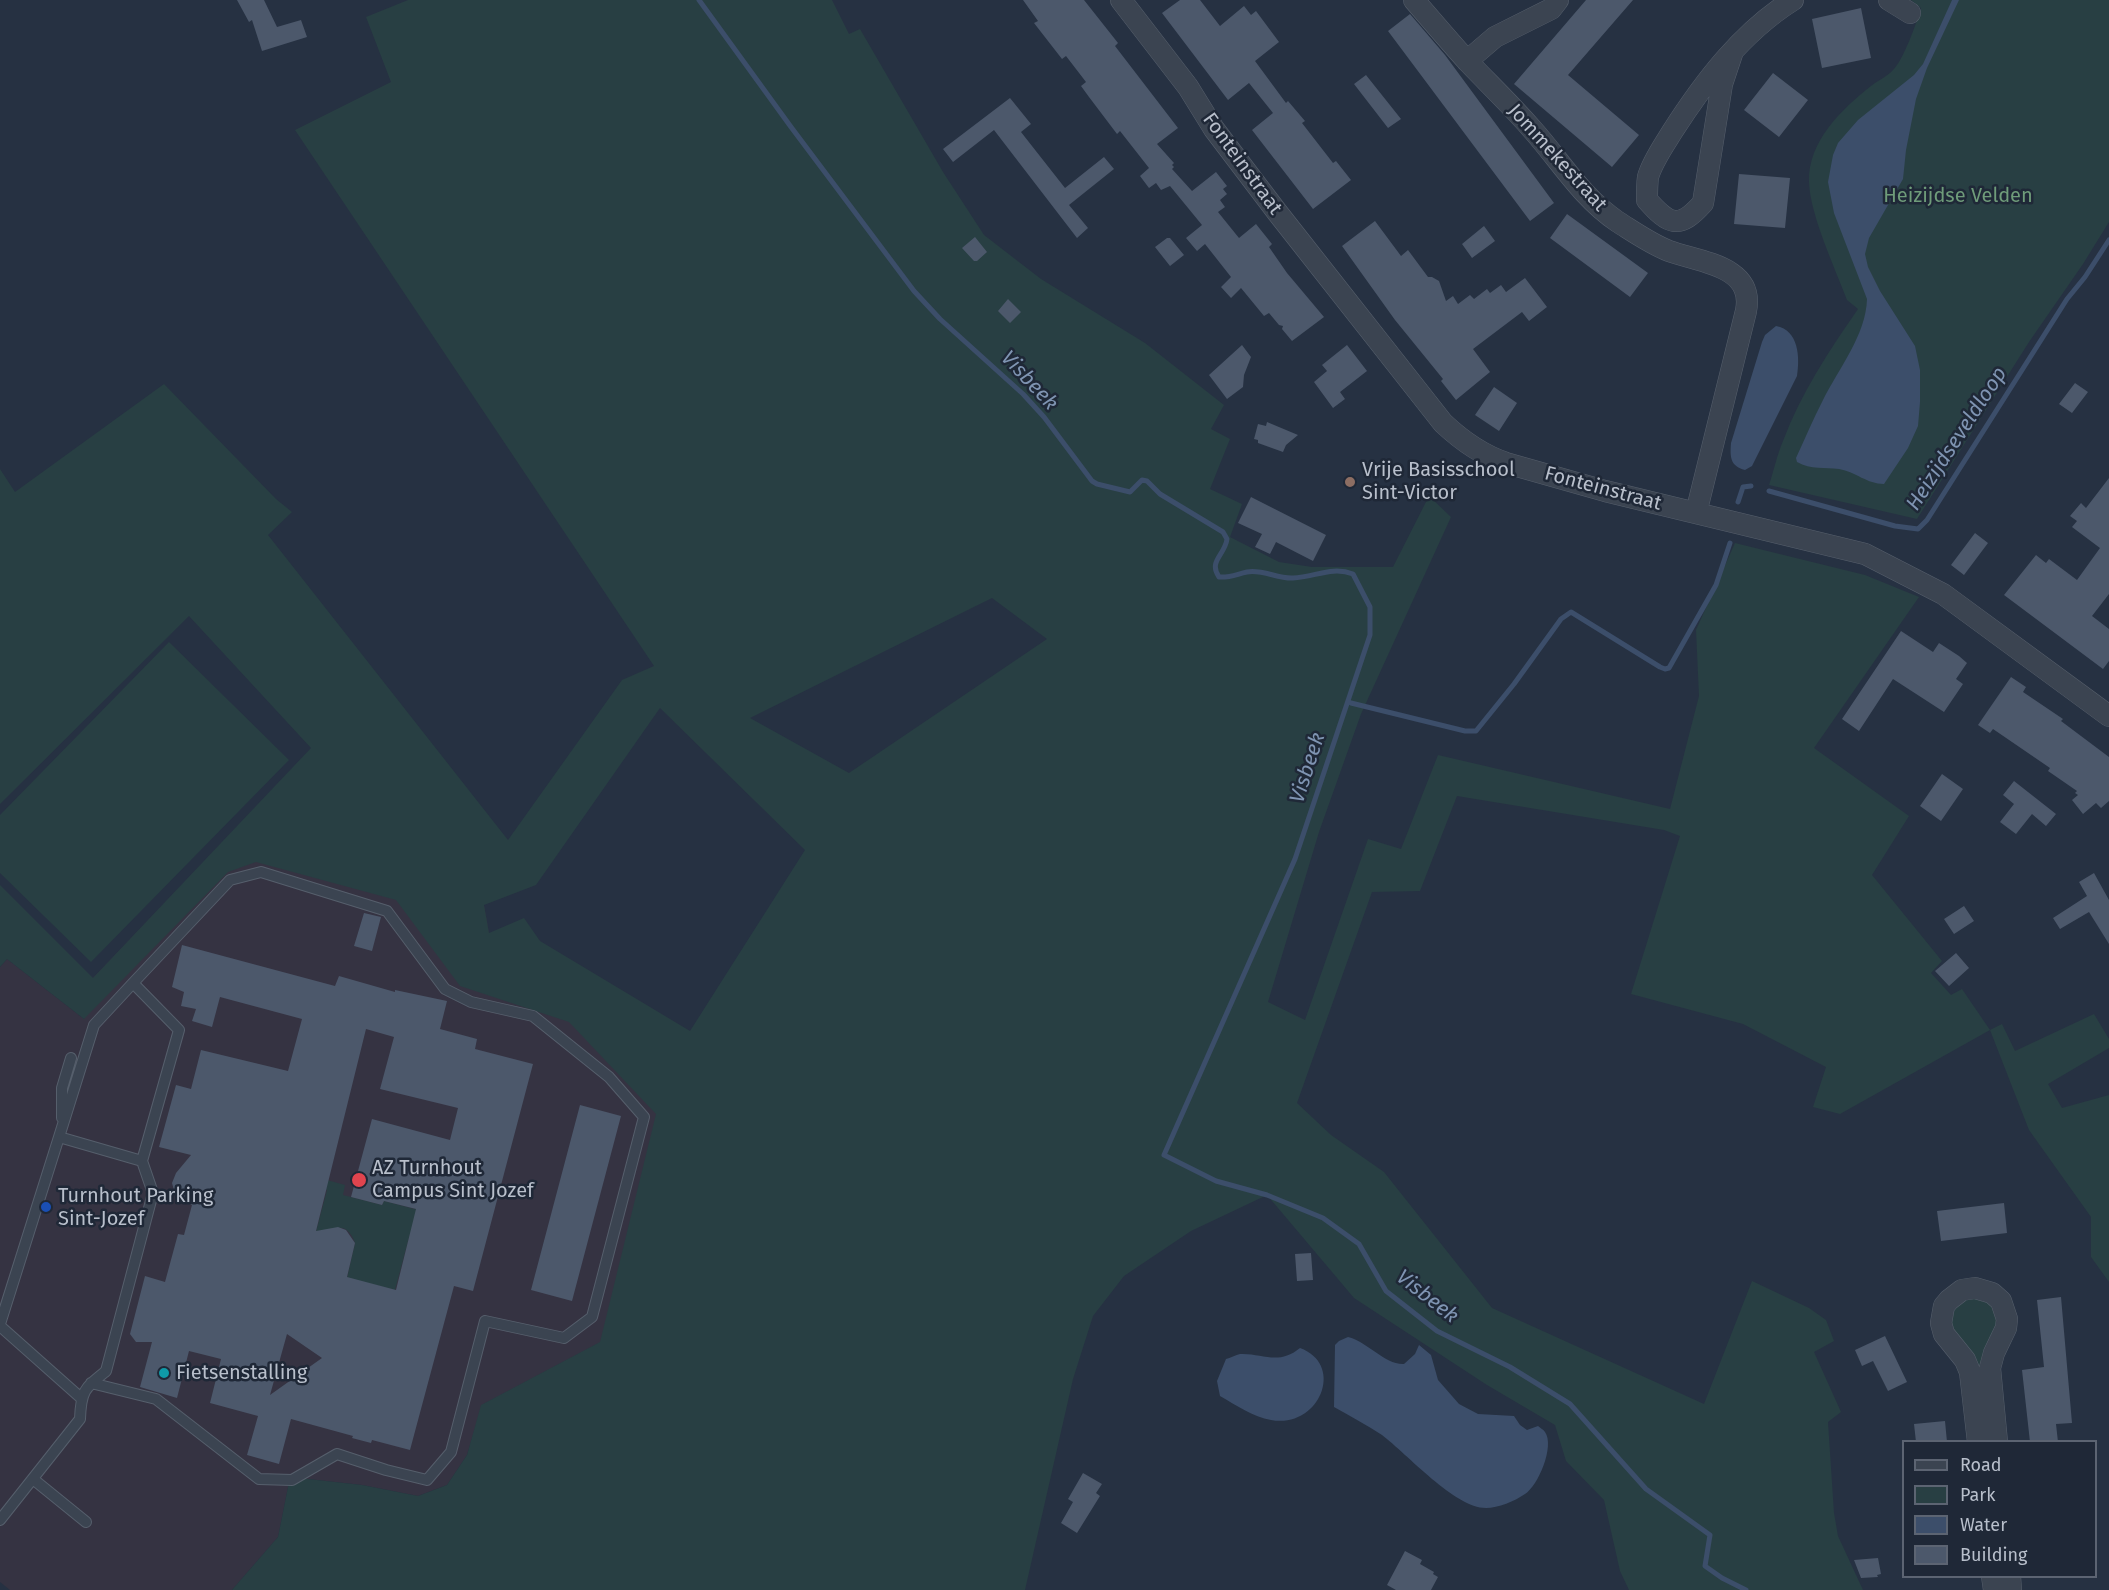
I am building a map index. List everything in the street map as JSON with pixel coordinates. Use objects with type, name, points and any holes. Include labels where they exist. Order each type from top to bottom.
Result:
[{"type":"street","name":"Fonteinstraat","points":[[1121,0],[1188,87],[1214,129],[1277,212],[1453,433],[1491,458],[1506,463],[1605,491],[1864,554],[1897,569],[1960,605],[2109,716]]},
{"type":"street","name":"Jommekestraat","points":[[1414,0],[1467,61],[1532,129],[1572,181],[1606,213],[1635,233],[1668,251],[1725,268],[1742,285],[1748,302],[1696,513]]},
{"type":"street","points":[[1467,61],[1495,37],[1551,9],[1558,0]]},
{"type":"street","points":[[1732,54],[1722,84],[1703,203],[1684,220],[1673,222],[1662,217],[1647,200],[1648,177],[1664,145],[1708,80],[1732,54],[1760,24],[1793,0]]},
{"type":"street","points":[[1889,0],[1910,13]]},
{"type":"street","points":[[1978,1440],[1970,1372],[1965,1360],[1944,1334],[1941,1323],[1944,1306],[1949,1300],[1962,1290],[1975,1288],[1992,1293],[2001,1301],[2007,1319],[2006,1328],[1994,1353],[1990,1368],[1997,1440]]},
{"type":"lane","points":[[81,1398],[0,1325],[94,1025],[230,880],[261,872],[387,911],[445,989],[471,1002],[533,1016],[609,1077],[644,1117],[592,1317],[564,1338],[485,1321],[451,1452],[427,1480],[337,1454],[292,1480],[259,1479],[156,1399],[91,1383]]},
{"type":"lane","points":[[0,1520],[80,1419],[81,1398],[91,1383],[106,1371],[153,1193],[142,1161],[179,1030],[133,983]]},
{"type":"lane","points":[[61,1132],[62,1088],[71,1058]]},
{"type":"lane","points":[[61,1132],[142,1161]]},
{"type":"lane","points":[[33,1479],[86,1522]]},
{"type":"shaded area","name":"AZ Turnhout Campus Sint Jozef","points":[[263,800],[277,813],[484,905],[489,933],[781,1247],[482,1405],[467,1455],[447,1485],[418,1496],[362,1485],[290,1477],[278,1537],[232,1590],[10,1590],[0,1582],[0,967],[7,959],[84,1019],[93,978]]},
{"type":"green space","points":[[408,0],[832,0],[849,34],[860,29],[943,172],[984,235],[1041,279],[1145,343],[1224,405],[1211,429],[1230,439],[1210,489],[1242,504],[1230,537],[1279,562],[1312,567],[1393,567],[1429,496],[1451,517],[1361,714],[1319,832],[1268,1002],[1305,1020],[1368,839],[1401,849],[1438,755],[1670,809],[1699,696],[1696,630],[1735,543],[1865,575],[1919,597],[1814,748],[1909,816],[1872,875],[1942,961],[1931,973],[1951,995],[1962,989],[1990,1030],[1840,1114],[1813,1107],[1826,1067],[1743,1024],[1631,994],[1680,836],[1664,830],[1457,796],[1420,891],[1372,892],[1297,1103],[1331,1135],[1384,1172],[1492,1308],[1704,1404],[1752,1281],[1809,1308],[1826,1320],[1834,1341],[1814,1352],[1841,1412],[1828,1422],[1834,1513],[1838,1536],[1863,1590],[1629,1590],[1620,1571],[1604,1500],[1566,1461],[1555,1425],[1487,1385],[1354,1298],[1267,1195],[1191,1231],[1124,1276],[1093,1316],[1073,1379],[1025,1590],[232,1590],[278,1537],[290,1477],[362,1485],[418,1496],[447,1485],[467,1455],[481,1405],[600,1342],[656,1114],[569,1022],[460,986],[396,900],[256,862],[228,872],[84,1019],[7,959],[0,967],[0,885],[93,978],[311,748],[189,616],[0,804],[0,469],[15,492],[164,384],[276,499],[292,512],[268,535],[508,840],[622,680],[654,666],[295,130],[391,82],[366,17]],"holes":[[[992,598],[1047,639],[849,773],[750,718]],[[660,708],[805,850],[690,1031],[540,941],[524,918],[489,933],[484,905],[536,885]]]},
{"type":"green space","name":"Heizijdse Velden","points":[[1911,0],[2109,0],[2109,222],[2029,342],[1917,519],[1769,485],[1781,446],[1798,406],[1826,357],[1858,309],[1847,300],[1814,210],[1809,182],[1814,153],[1820,140],[1838,116],[1897,65],[1921,8]]},
{"type":"green space","points":[[169,642],[289,760],[91,962],[0,873],[0,815]]},
{"type":"green space","points":[[2094,1014],[2109,1039],[2109,1048],[2048,1084],[2062,1108],[2109,1095],[2109,1282],[2091,1257],[2091,1217],[2029,1130],[1990,1030],[2002,1024],[2015,1051]]},
{"type":"green space","points":[[327,1180],[345,1185],[343,1195],[382,1205],[384,1201],[430,1213],[410,1234],[395,1290],[347,1278],[355,1243],[347,1230],[332,1229],[314,1239],[327,1190],[325,1189]]},
{"type":"green space","points":[[1967,1296],[1994,1304],[2000,1325],[1983,1366],[1976,1367],[1952,1334],[1951,1310]]},
{"type":"water","points":[[1952,0],[1959,0],[1927,68],[1916,99],[1903,179],[1869,238],[1865,254],[1868,267],[1880,291],[1915,346],[1920,370],[1918,426],[1908,448],[1884,484],[1839,469],[1808,466],[1797,462],[1796,458],[1819,407],[1857,338],[1867,299],[1834,213],[1828,182],[1833,155],[1838,143],[1858,120],[1914,75],[1923,64]]},
{"type":"water","points":[[1776,326],[1784,329],[1794,339],[1798,353],[1797,376],[1752,466],[1745,470],[1736,466],[1732,460],[1731,443],[1762,342],[1765,335]]},
{"type":"water","points":[[1348,1337],[1363,1343],[1390,1361],[1404,1364],[1415,1354],[1419,1345],[1431,1355],[1438,1380],[1459,1404],[1478,1414],[1514,1416],[1527,1430],[1538,1426],[1542,1429],[1548,1438],[1548,1446],[1540,1475],[1530,1490],[1516,1499],[1491,1508],[1474,1506],[1446,1490],[1382,1435],[1334,1407],[1335,1345]]},
{"type":"water","points":[[1300,1348],[1314,1356],[1322,1368],[1324,1381],[1321,1394],[1313,1406],[1302,1415],[1288,1420],[1271,1420],[1245,1410],[1220,1396],[1217,1381],[1226,1359],[1240,1354],[1277,1358]]},
{"type":"building","points":[[237,0],[264,0],[277,27],[301,20],[307,37],[262,51],[252,20],[249,22]]},
{"type":"building","points":[[1023,0],[1084,0],[1118,43],[1115,46],[1178,128],[1157,144],[1174,163],[1172,169],[1192,191],[1216,172],[1227,186],[1223,189],[1227,194],[1220,200],[1225,207],[1218,212],[1239,238],[1256,224],[1272,244],[1269,247],[1287,273],[1324,317],[1292,341],[1282,329],[1283,326],[1279,325],[1269,313],[1264,316],[1241,288],[1231,298],[1221,287],[1231,277],[1205,244],[1197,251],[1186,238],[1202,225],[1170,186],[1161,190],[1156,183],[1149,188],[1140,176],[1149,168],[1120,131],[1117,134],[1089,97],[1081,86],[1086,82],[1066,56],[1062,59],[1034,23],[1038,21]]},
{"type":"building","points":[[1180,0],[1200,0],[1220,26],[1244,6],[1251,15],[1256,11],[1279,42],[1255,61],[1286,103],[1288,101],[1305,121],[1302,123],[1333,163],[1336,161],[1351,180],[1313,209],[1252,130],[1273,113],[1249,83],[1228,100],[1162,13]]},
{"type":"building","points":[[1586,0],[1633,0],[1568,75],[1639,135],[1612,167],[1514,84]]},
{"type":"building","points":[[1861,8],[1871,58],[1822,68],[1812,19]]},
{"type":"building","points":[[1410,14],[1445,55],[1554,203],[1530,221],[1388,31]]},
{"type":"building","points":[[1773,73],[1808,100],[1779,137],[1744,110]]},
{"type":"building","points":[[1366,75],[1401,119],[1388,128],[1354,84]]},
{"type":"building","points":[[1010,98],[1031,124],[1021,132],[1065,188],[1104,157],[1114,169],[1069,205],[1088,228],[1077,238],[994,130],[953,162],[943,149]]},
{"type":"building","points":[[1739,174],[1790,178],[1785,228],[1734,224]]},
{"type":"building","points":[[1567,214],[1648,273],[1630,297],[1550,238]]},
{"type":"building","points":[[1375,221],[1401,256],[1408,250],[1428,277],[1439,281],[1446,301],[1453,296],[1458,304],[1470,295],[1474,299],[1487,289],[1490,293],[1501,285],[1506,292],[1525,278],[1547,307],[1529,321],[1522,312],[1473,349],[1490,372],[1456,400],[1441,381],[1443,379],[1395,320],[1342,246]]},
{"type":"building","points":[[1484,226],[1495,241],[1472,258],[1462,244]]},
{"type":"building","points":[[975,237],[987,252],[977,261],[974,261],[962,248]]},
{"type":"building","points":[[1170,238],[1184,255],[1170,266],[1155,247]]},
{"type":"building","points":[[1008,299],[1021,312],[1010,323],[998,311]]},
{"type":"building","points":[[1242,345],[1251,357],[1244,375],[1243,387],[1227,399],[1209,375]]},
{"type":"building","points":[[1347,345],[1367,371],[1340,392],[1345,399],[1333,408],[1314,382],[1327,371],[1322,365]]},
{"type":"building","points":[[2075,383],[2088,392],[2072,413],[2059,404]]},
{"type":"building","points":[[1494,387],[1517,403],[1499,431],[1475,415]]},
{"type":"building","points":[[1267,422],[1298,435],[1286,445],[1283,452],[1258,443],[1258,440],[1254,439],[1258,424],[1266,426]]},
{"type":"building","points":[[2109,478],[2109,594],[2092,616],[2109,629],[2109,661],[2103,669],[2004,595],[2036,555],[2046,563],[2049,559],[2077,580],[2100,548],[2072,527],[2077,521],[2070,516],[2081,503],[2086,508]]},
{"type":"building","points":[[1251,497],[1326,535],[1313,561],[1276,542],[1270,554],[1255,547],[1262,534],[1238,523]]},
{"type":"building","points":[[1975,533],[1988,543],[1964,575],[1951,565]]},
{"type":"building","points":[[1901,631],[1933,652],[1939,643],[1959,656],[1967,663],[1956,679],[1963,684],[1944,712],[1893,679],[1859,731],[1842,719]]},
{"type":"building","points":[[2011,677],[2026,687],[2023,692],[2063,719],[2061,721],[2109,757],[2109,801],[2101,808],[2096,803],[2083,814],[2072,800],[2078,795],[2075,793],[2077,791],[2048,771],[2050,768],[1993,729],[1990,733],[1978,725]]},
{"type":"building","points":[[1942,774],[1963,789],[1941,821],[1920,806]]},
{"type":"building","points":[[2014,781],[2056,814],[2046,826],[2032,814],[2016,834],[2000,822],[2014,804],[2003,795]]},
{"type":"building","points":[[2094,873],[2109,900],[2109,944],[2089,912],[2060,929],[2053,918],[2087,896],[2079,882]]},
{"type":"building","points":[[1964,906],[1974,921],[1954,934],[1944,919]]},
{"type":"building","points":[[364,913],[381,917],[372,951],[354,946]]},
{"type":"building","points":[[182,945],[335,986],[339,976],[395,992],[395,990],[447,1001],[440,1029],[477,1039],[475,1049],[533,1064],[473,1291],[454,1286],[410,1450],[372,1440],[371,1443],[291,1419],[279,1464],[247,1455],[258,1416],[210,1403],[221,1359],[189,1351],[177,1398],[140,1387],[152,1342],[136,1342],[130,1334],[145,1276],[165,1282],[178,1234],[184,1235],[192,1205],[175,1194],[172,1183],[176,1173],[191,1155],[159,1147],[176,1085],[191,1089],[201,1050],[288,1071],[302,1019],[220,997],[212,1027],[192,1021],[196,1009],[181,1006],[184,992],[172,987]],"holes":[[[366,1029],[394,1037],[380,1089],[458,1108],[450,1140],[372,1119],[351,1197],[382,1205],[384,1201],[416,1209],[396,1290],[347,1277],[355,1243],[346,1230],[338,1227],[316,1231]],[[287,1334],[322,1358],[270,1395]]]},
{"type":"building","points":[[1956,953],[1969,968],[1949,986],[1935,971]]},
{"type":"building","points":[[580,1105],[621,1116],[572,1301],[531,1290]]},
{"type":"building","points":[[2004,1203],[2007,1233],[1941,1241],[1937,1211]]},
{"type":"building","points":[[1311,1253],[1313,1280],[1297,1281],[1295,1254]]},
{"type":"building","points":[[2061,1297],[2072,1423],[2056,1424],[2058,1440],[2030,1440],[2022,1370],[2044,1367],[2037,1300]]},
{"type":"building","points":[[1885,1336],[1907,1382],[1888,1391],[1873,1361],[1862,1366],[1855,1350]]},
{"type":"building","points":[[1945,1421],[1947,1440],[1916,1440],[1914,1424]]},
{"type":"building","points":[[1083,1473],[1102,1484],[1096,1493],[1100,1496],[1077,1533],[1061,1523],[1073,1502],[1068,1499]]},
{"type":"building","points":[[1405,1551],[1422,1560],[1420,1564],[1438,1577],[1431,1590],[1396,1590],[1387,1585]]},
{"type":"building","points":[[1878,1558],[1881,1574],[1877,1575],[1878,1577],[1861,1578],[1854,1560]]},
{"type":"waterway","name":"Visbeek","points":[[699,0],[914,291],[940,319],[1023,394],[1044,417],[1092,481],[1130,492],[1142,480],[1147,481],[1160,494],[1223,532],[1227,539],[1226,545],[1215,567],[1219,577],[1253,571],[1293,578],[1331,571],[1345,572],[1353,574],[1370,607],[1370,635],[1295,859],[1164,1155],[1216,1181],[1267,1195],[1323,1218],[1359,1244],[1386,1291],[1437,1331],[1510,1367],[1570,1404],[1646,1489],[1710,1535],[1705,1566],[1746,1590]]},
{"type":"waterway","name":"Heizijdseveldloop","points":[[1769,491],[1895,526],[1918,529],[1927,520],[2067,299],[2085,277],[2109,240]]},
{"type":"waterway","name":"Heizijdseveldloop","points":[[1738,502],[1743,487],[1751,486]]},
{"type":"waterway","points":[[1351,703],[1465,731],[1476,731],[1514,684],[1561,619],[1571,612],[1660,667],[1669,668],[1716,585],[1730,543]]},
{"type":"place","name":"Vrije Basisschool Sint-Victor","points":[[1350,482]]},
{"type":"place","name":"AZ Turnhout Campus Sint Jozef","points":[[359,1180]]},
{"type":"place","name":"Turnhout Parking Sint-Jozef","points":[[46,1207]]},
{"type":"place","name":"Fietsenstalling","points":[[164,1373]]}]
